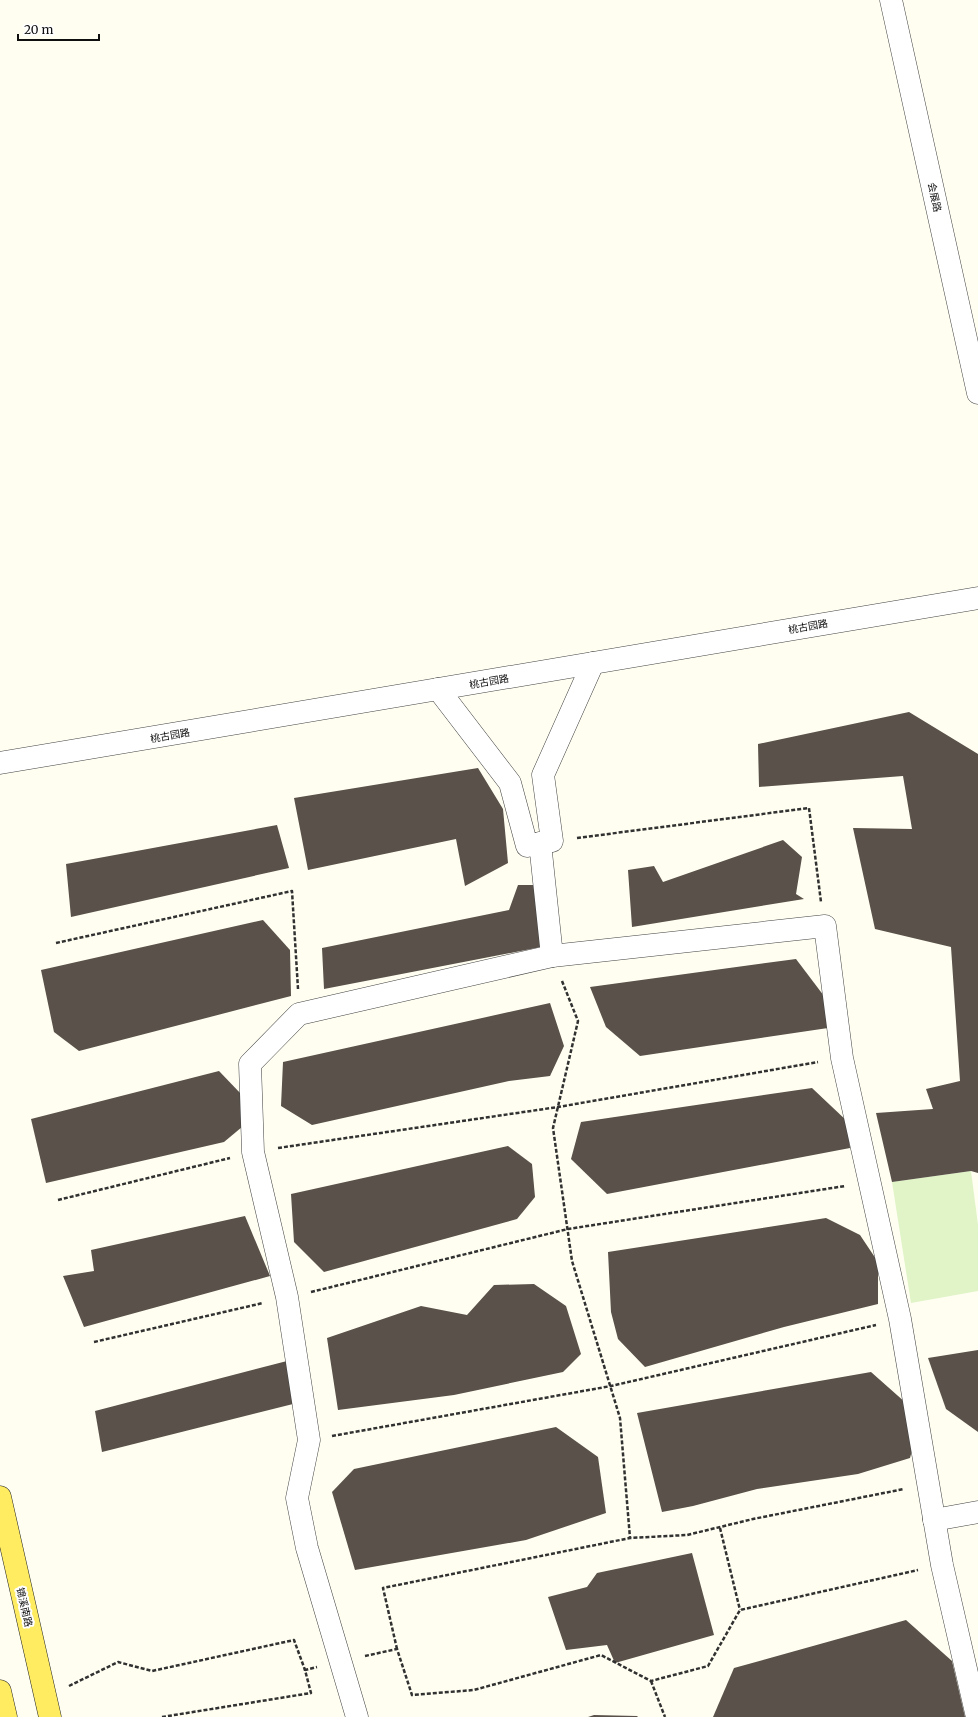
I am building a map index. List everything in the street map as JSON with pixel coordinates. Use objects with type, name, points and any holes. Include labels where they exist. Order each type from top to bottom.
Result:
[{"type":"main road","name":"锦溪南路","points":[[0,1497],[47,1707]]},
{"type":"main road","points":[[0,1691],[6,1717]]},
{"type":"street","name":"会展路","points":[[891,0],[978,393]]},
{"type":"street","name":"桃古园路","points":[[0,763],[978,598]]},
{"type":"street","points":[[552,956],[543,775],[593,663]]},
{"type":"street","points":[[438,689],[510,783],[527,846],[546,842]]},
{"type":"street","points":[[357,1717],[307,1548],[297,1498],[309,1440],[287,1298],[253,1152],[250,1064],[299,1014],[552,956],[824,926],[842,1058],[900,1319],[942,1565],[978,1717]]},
{"type":"street","points":[[934,1520],[978,1512]]},
{"type":"path","points":[[546,842],[809,808],[824,926]]},
{"type":"path","points":[[56,943],[292,891],[299,1014]]},
{"type":"path","points":[[552,956],[578,1021],[553,1128],[572,1261],[620,1418],[630,1538]]},
{"type":"path","points":[[58,1200],[253,1152],[558,1107],[842,1058]]},
{"type":"path","points":[[94,1342],[287,1298],[568,1229],[870,1183]]},
{"type":"path","points":[[309,1440],[611,1386],[900,1319]]},
{"type":"path","points":[[665,1717],[651,1681],[601,1655],[474,1690],[412,1695],[397,1649],[383,1588],[630,1538],[687,1535],[928,1485]]},
{"type":"path","points":[[651,1681],[708,1666],[740,1610],[720,1528]]},
{"type":"path","points":[[740,1610],[942,1565]]},
{"type":"path","points":[[47,1707],[118,1662],[152,1671],[294,1640],[305,1670],[311,1693],[162,1717]]},
{"type":"path","points":[[305,1670],[397,1649]]},
{"type":"green space","points":[[971,1171],[978,1225],[978,1291],[911,1303],[892,1182]]},
{"type":"building","points":[[909,712],[978,754],[978,1173],[971,1171],[892,1182],[876,1113],[933,1109],[926,1089],[960,1081],[951,947],[875,929],[853,828],[912,829],[903,776],[759,787],[758,744]]},
{"type":"building","points":[[478,768],[503,809],[508,863],[465,886],[456,839],[308,870],[294,798]]},
{"type":"building","points":[[277,825],[289,868],[71,917],[66,864]]},
{"type":"building","points":[[783,840],[802,857],[796,894],[804,899],[632,927],[628,870],[654,866],[663,882]]},
{"type":"building","points":[[518,885],[538,885],[541,947],[324,989],[322,948],[509,910]]},
{"type":"building","points":[[263,920],[290,950],[291,996],[79,1051],[54,1032],[41,970]]},
{"type":"building","points":[[796,959],[824,996],[828,1028],[640,1056],[606,1027],[590,987]]},
{"type":"building","points":[[550,1003],[564,1046],[550,1076],[509,1081],[312,1125],[281,1106],[283,1062]]},
{"type":"building","points":[[219,1071],[242,1095],[242,1127],[224,1142],[46,1183],[31,1119]]},
{"type":"building","points":[[812,1088],[848,1122],[850,1148],[607,1194],[571,1159],[581,1122]]},
{"type":"building","points":[[508,1146],[532,1164],[535,1197],[517,1219],[324,1272],[294,1242],[291,1194]]},
{"type":"building","points":[[245,1216],[270,1276],[84,1327],[63,1276],[94,1271],[91,1250]]},
{"type":"building","points":[[826,1218],[860,1235],[878,1262],[878,1304],[784,1327],[645,1367],[618,1339],[611,1312],[608,1252]]},
{"type":"building","points":[[534,1284],[566,1306],[581,1354],[563,1372],[454,1395],[338,1410],[327,1338],[421,1306],[467,1315],[494,1285]]},
{"type":"building","points":[[978,1350],[978,1432],[946,1409],[928,1358]]},
{"type":"building","points":[[287,1361],[293,1404],[102,1452],[95,1411]]},
{"type":"building","points":[[871,1372],[906,1403],[913,1447],[910,1458],[858,1474],[757,1489],[693,1506],[662,1512],[637,1413]]},
{"type":"building","points":[[556,1427],[598,1457],[606,1513],[526,1540],[355,1570],[332,1492],[354,1469]]},
{"type":"building","points":[[692,1553],[714,1635],[615,1663],[607,1645],[566,1650],[548,1597],[587,1587],[597,1573]]},
{"type":"building","points":[[906,1620],[952,1661],[965,1717],[713,1717],[734,1668]]},
{"type":"building","points":[[594,1715],[637,1716],[638,1717],[588,1717]]}]
